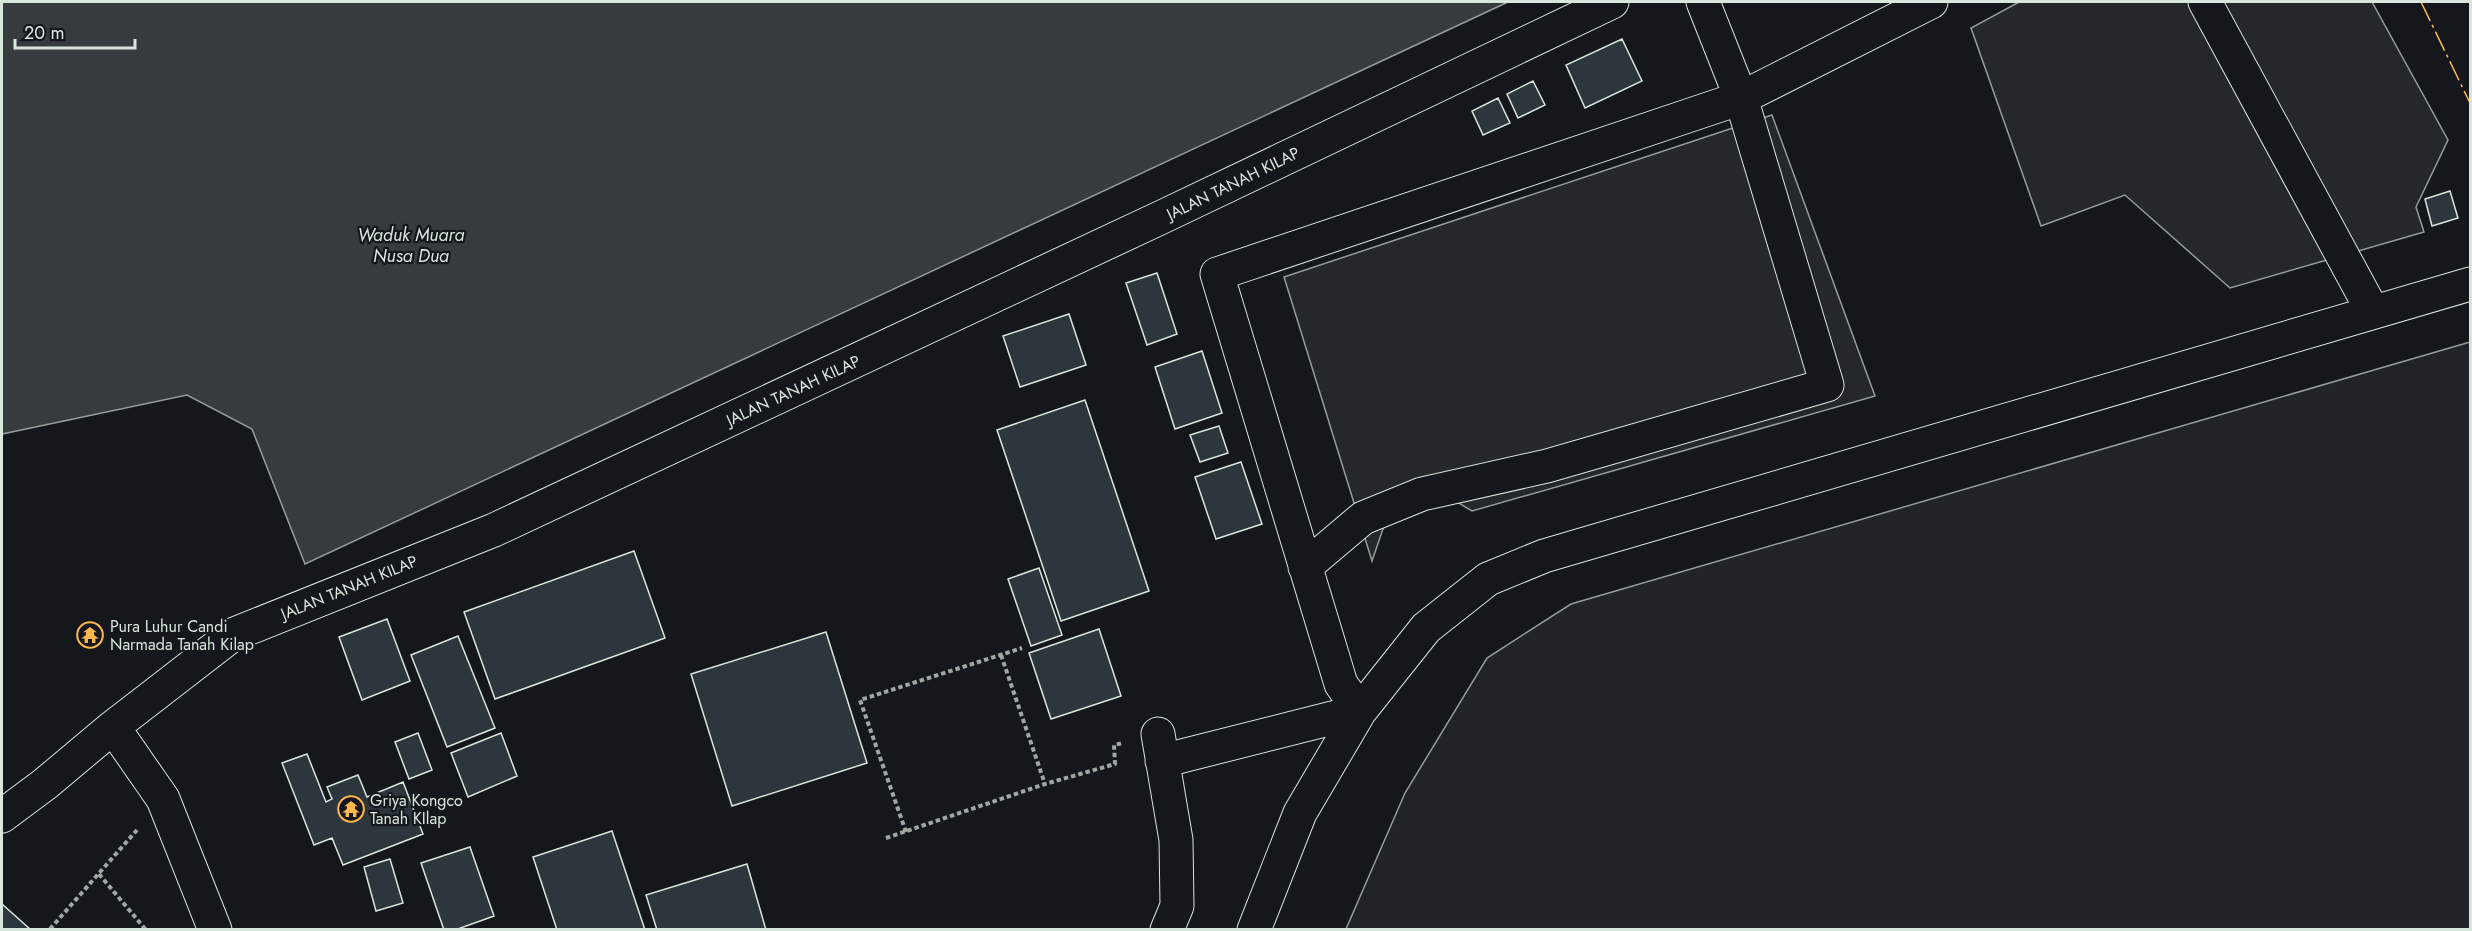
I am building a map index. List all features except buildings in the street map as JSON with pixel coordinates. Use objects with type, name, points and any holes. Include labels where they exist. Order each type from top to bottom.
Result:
[{"type":"lane","name":"JALAN TANAH KILAP","points":[[2,816],[232,635],[505,525],[1162,217],[1612,2]]},
{"type":"lane","points":[[1305,567],[1363,518],[1422,494],[1547,466],[1827,385],[1741,98],[1703,2]]},
{"type":"lane","points":[[1360,711],[1341,684],[1217,274],[1741,98],[1930,2]]},
{"type":"lane","points":[[2205,2],[2373,312]]},
{"type":"lane","points":[[1254,930],[1300,813],[1360,711],[1426,628],[1488,579],[1544,556],[2470,284]]},
{"type":"lane","points":[[1167,930],[1177,906],[1176,840],[1160,747],[1360,711]]},
{"type":"lane","points":[[113,727],[163,799],[215,930]]},
{"type":"path","points":[[906,832],[860,700],[1022,648]]},
{"type":"path","points":[[1001,655],[1045,784]]},
{"type":"path","points":[[886,838],[1045,784],[1115,764],[1114,745],[1160,747]]},
{"type":"path","points":[[50,929],[163,799]]},
{"type":"path","points":[[99,874],[146,930]]},
{"type":"shaded area","points":[[2019,2],[2372,2],[2448,140],[2416,207],[2424,232],[2230,288],[2125,195],[2041,226],[1971,28]]},
{"type":"shaded area","points":[[1772,115],[1875,396],[1472,511],[1454,500],[1386,520],[1372,561],[1284,277]]},
{"type":"shaded area","points":[[2470,342],[2470,929],[1346,929],[1405,793],[1487,658],[1571,604]]},
{"type":"water","name":"Waduk Muara Nusa Dua","points":[[2,2],[1508,2],[305,564],[252,429],[187,395],[2,434]]},
{"type":"power","points":[[2421,2],[2470,103]]},
{"type":"place","name":"Pura Luhur Candi Narmada Tanah Kilap","points":[[90,635]]},
{"type":"place","name":"Griya Kongco Tanah KIlap","points":[[351,809]]}]
